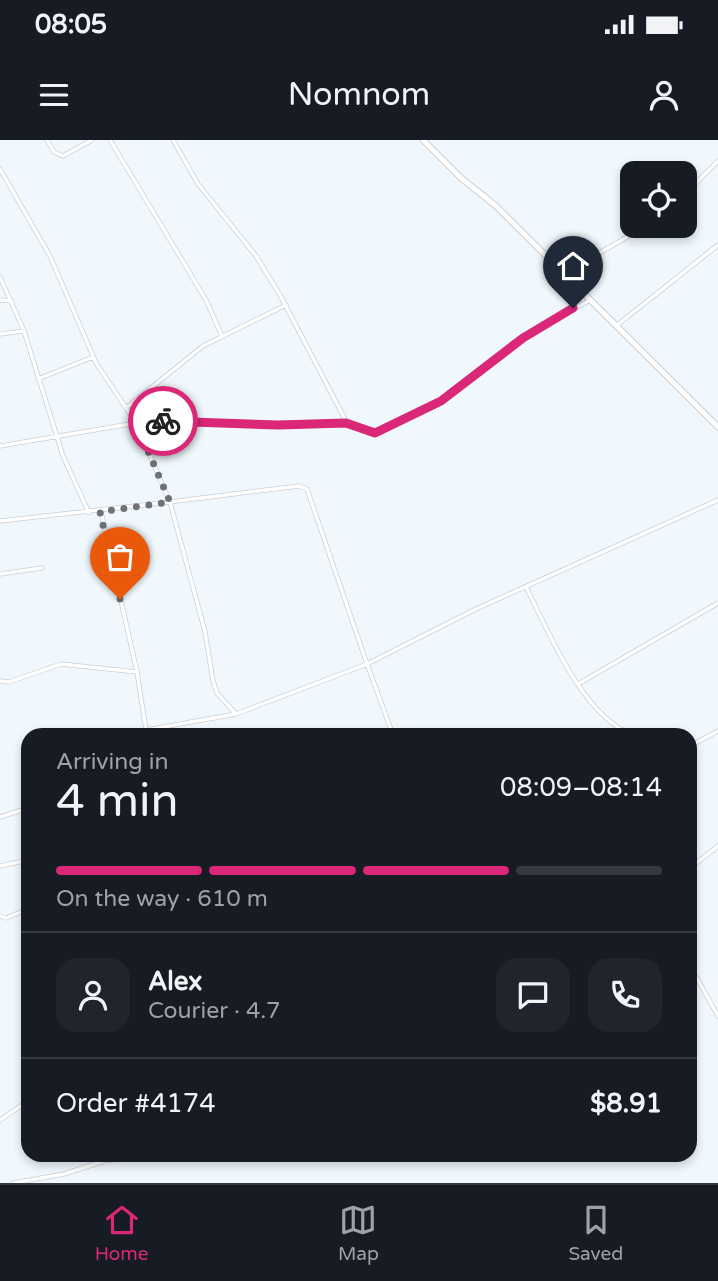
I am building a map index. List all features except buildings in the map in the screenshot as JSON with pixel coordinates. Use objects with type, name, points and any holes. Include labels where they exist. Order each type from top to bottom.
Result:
[{"type":"street","points":[[47,140],[54,152],[63,156],[92,140]]},
{"type":"street","points":[[110,140],[206,300],[222,336]]},
{"type":"street","points":[[173,140],[198,184],[256,256],[286,305],[346,423]]},
{"type":"street","points":[[423,140],[564,274],[718,427]]},
{"type":"street","points":[[697,182],[718,161]]},
{"type":"street","points":[[0,169],[50,256],[93,357],[136,423],[170,502],[205,632],[213,681],[223,701],[236,714]]},
{"type":"street","points":[[564,274],[626,238]]},
{"type":"street","points":[[616,326],[718,245]]},
{"type":"street","points":[[0,277],[24,331],[63,456],[89,513]]},
{"type":"street","points":[[0,300],[12,301]]},
{"type":"street","points":[[0,446],[136,423],[346,423],[375,433],[424,411],[453,394],[523,338],[590,300]]},
{"type":"street","points":[[125,408],[203,346],[286,305]]},
{"type":"street","points":[[0,334],[24,331]]},
{"type":"street","points":[[38,379],[93,357]]},
{"type":"street","points":[[0,521],[100,512],[299,486],[307,489],[390,728]]},
{"type":"street","points":[[167,728],[236,714],[367,664],[525,586],[718,500]]},
{"type":"street","points":[[100,512],[137,672],[146,728]]},
{"type":"street","points":[[0,574],[42,568]]},
{"type":"street","points":[[525,586],[578,684],[617,728]]},
{"type":"street","points":[[578,684],[718,603]]},
{"type":"street","points":[[0,681],[9,682],[61,664],[137,672]]},
{"type":"street","points":[[697,742],[718,731]]},
{"type":"street","points":[[0,817],[21,810]]},
{"type":"street","points":[[697,862],[718,846]]},
{"type":"street","points":[[0,866],[21,862]]},
{"type":"street","points":[[0,916],[6,918],[21,912]]},
{"type":"street","points":[[697,978],[718,1016]]},
{"type":"street","points":[[0,1120],[21,1106]]},
{"type":"street","points":[[13,1183],[64,1174],[101,1162]]},
{"type":"way so far","points":[[120,599],[100,512],[170,502],[136,423],[163,421]]},
{"type":"route","points":[[163,421],[278,425],[346,423],[370,433],[380,432],[453,394],[523,338],[573,308]]}]
